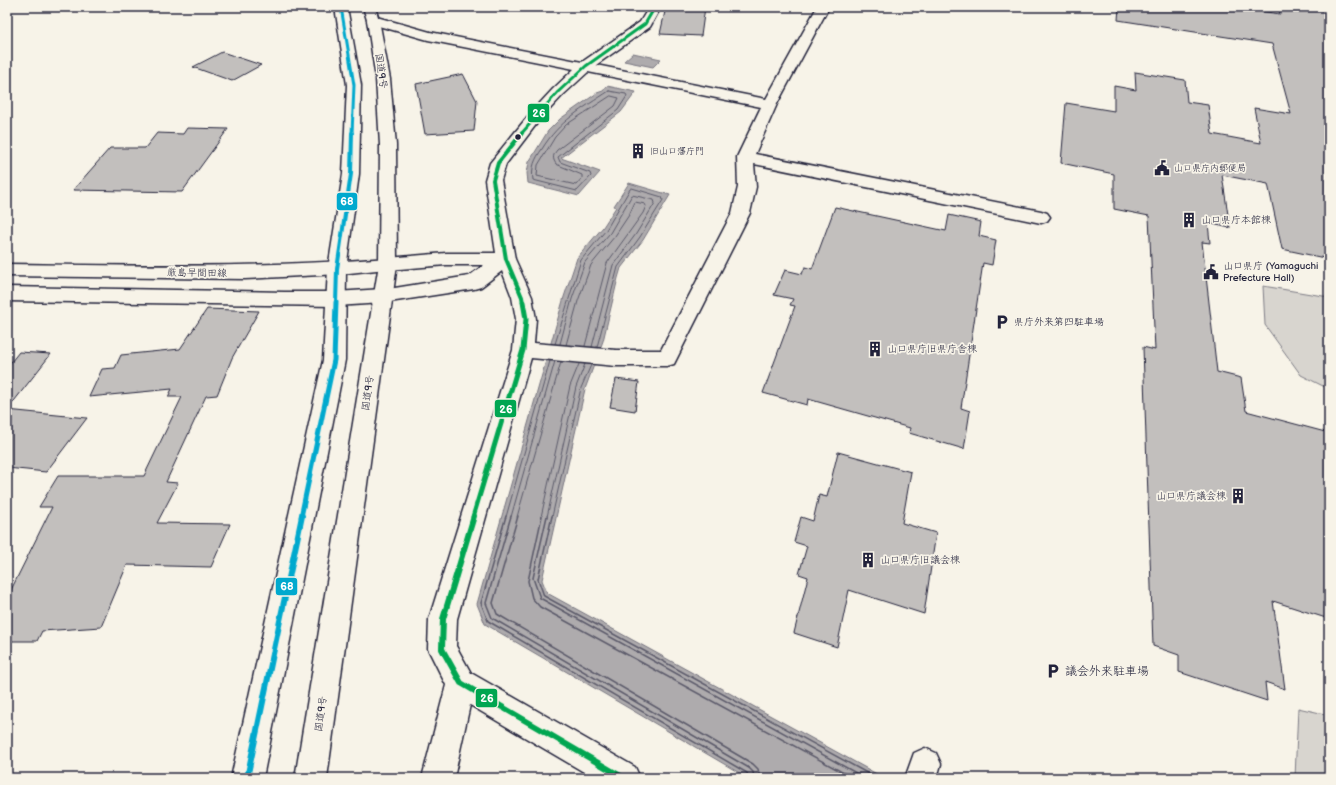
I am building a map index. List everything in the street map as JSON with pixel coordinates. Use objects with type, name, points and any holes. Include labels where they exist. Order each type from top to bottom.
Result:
[{"type":"main road","points":[[247,778],[334,360],[337,269],[351,174],[354,85],[341,7]]},
{"type":"main road","name":"国道9号","points":[[311,778],[388,264],[388,145],[383,79],[373,20],[369,7]]},
{"type":"main road","points":[[624,778],[461,683],[442,649],[443,619],[531,351],[522,298],[506,259],[493,180],[498,163],[558,92],[586,66],[645,24],[655,7]]},
{"type":"main road","points":[[531,351],[616,358],[667,358],[741,213],[748,187],[745,157],[770,104],[823,7]]},
{"type":"main road","points":[[373,20],[428,36],[586,66],[770,104]]},
{"type":"main road","points":[[745,157],[1041,218]]},
{"type":"main road","name":"厳島早間田線","points":[[7,270],[248,273],[337,269],[446,259],[506,259]]},
{"type":"main road","points":[[7,294],[336,298],[383,296],[474,282],[506,259]]},
{"type":"main road","points":[[438,778],[461,683]]},
{"type":"shaded area","points":[[1263,286],[1329,297],[1329,389],[1301,375],[1265,325]]},
{"type":"shaded area","points":[[1298,708],[1329,715],[1329,778],[1295,778]]},
{"type":"water","points":[[633,53],[661,59],[653,67],[624,61]]},
{"type":"water","points":[[607,86],[636,92],[621,112],[561,158],[600,172],[579,196],[528,183],[527,173],[529,162],[548,131],[560,119],[597,93],[603,91]]},
{"type":"water","points":[[629,183],[670,195],[643,240],[621,268],[603,341],[585,389],[542,580],[547,593],[884,778],[748,778],[485,624],[477,604],[564,297],[577,258],[603,227],[616,207],[614,206]]},
{"type":"building","points":[[666,7],[705,7],[701,36],[660,34]]},
{"type":"building","points":[[1119,7],[1232,7],[1280,14],[1278,7],[1329,7],[1329,259],[1282,249],[1268,184],[1222,175],[1230,228],[1208,223],[1210,243],[1202,242],[1217,372],[1241,378],[1246,411],[1329,433],[1329,619],[1273,601],[1285,689],[1265,682],[1267,701],[1179,672],[1179,655],[1153,646],[1143,347],[1155,350],[1149,216],[1114,209],[1114,174],[1061,163],[1066,103],[1114,111],[1114,86],[1136,90],[1135,72],[1185,80],[1187,102],[1208,105],[1212,134],[1261,143],[1254,108],[1291,114],[1272,44],[1118,20]]},
{"type":"building","points":[[222,52],[261,65],[232,81],[193,67]]},
{"type":"building","points":[[463,74],[477,101],[474,131],[425,134],[416,84]]},
{"type":"building","points":[[187,128],[228,129],[182,192],[73,190],[110,148],[145,148],[157,133],[183,134]]},
{"type":"building","name":"山口県庁旧県庁舎棟","points":[[835,207],[946,231],[949,215],[981,222],[979,236],[996,240],[992,265],[983,263],[961,408],[970,411],[964,449],[909,433],[910,428],[808,399],[807,405],[763,393],[795,306],[790,305],[793,299],[774,295],[785,270],[802,274],[805,267],[812,269]]},
{"type":"building","points":[[207,309],[259,311],[232,358],[217,395],[206,396],[166,482],[178,483],[157,523],[230,524],[211,567],[127,565],[101,627],[42,631],[37,641],[7,641],[7,598],[52,507],[39,507],[58,476],[144,476],[182,397],[168,397],[172,389],[89,397],[102,369],[115,368],[121,355],[180,349]]},
{"type":"building","points":[[19,352],[51,354],[7,410],[7,367]]},
{"type":"building","points":[[616,379],[639,382],[635,411],[610,407]]},
{"type":"building","points":[[7,410],[87,418],[46,472],[7,468]]},
{"type":"building","name":"山口県庁旧議会棟","points":[[838,452],[911,472],[902,523],[936,533],[924,614],[849,590],[837,647],[794,633],[808,577],[799,574],[807,546],[794,542],[801,517],[813,521],[819,495],[827,497]]},
{"type":"transit line","name":"68","points":[[247,778],[334,360],[337,269],[351,174],[354,85],[341,7]]},
{"type":"transit line","name":"26","points":[[624,778],[461,683],[442,649],[443,619],[523,350],[526,319],[522,297],[506,259],[493,180],[498,163],[533,119],[558,92],[586,66],[645,24],[655,7]]},
{"type":"place","name":"旧山口藩庁門","points":[[638,151]]},
{"type":"place","name":"山口県庁内郵便局","points":[[1162,168]]},
{"type":"place","name":"山口県庁本館棟","points":[[1189,220]]},
{"type":"place","name":"山口県庁 (Yamaguchi Prefecture Hall)","points":[[1211,272]]},
{"type":"place","name":"県庁外来第四駐車場","points":[[1002,322]]},
{"type":"place","name":"山口県庁旧県庁舎棟","points":[[875,349]]},
{"type":"place","name":"山口県庁議会棟","points":[[1238,496]]},
{"type":"place","name":"山口県庁旧議会棟","points":[[868,560]]},
{"type":"place","name":"議会外来駐車場","points":[[1053,671]]}]
